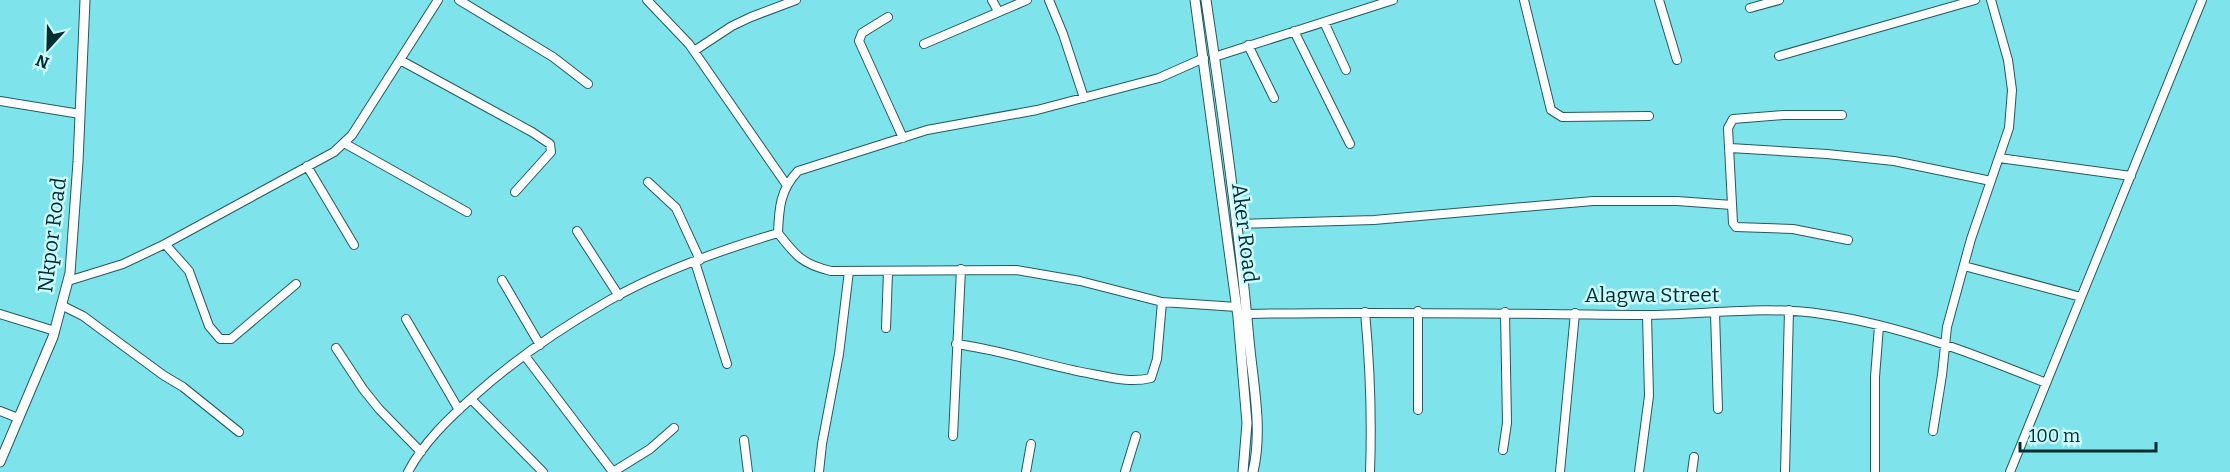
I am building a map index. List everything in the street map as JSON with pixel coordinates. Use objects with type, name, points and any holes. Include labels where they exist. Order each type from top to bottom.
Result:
[{"type":"street","name":"Nkpor Road","points":[[0,462],[41,368],[68,281],[74,231],[85,0]]},
{"type":"street","points":[[68,281],[123,264],[165,244],[334,152],[352,135],[438,0]]},
{"type":"street","points":[[459,0],[553,57],[588,84]]},
{"type":"street","points":[[647,0],[694,51],[786,184]]},
{"type":"street","points":[[694,51],[741,21],[796,0]]},
{"type":"street","points":[[992,0],[998,11]]},
{"type":"street","points":[[924,44],[1027,0]]},
{"type":"street","points":[[1049,0],[1064,34],[1083,98]]},
{"type":"street","name":"Aker Road","points":[[1195,0],[1237,307],[1247,423],[1243,472]]},
{"type":"street","name":"Aker Road","points":[[1206,0],[1247,314],[1257,422],[1257,444],[1252,472]]},
{"type":"street","points":[[1214,57],[1393,0]]},
{"type":"street","points":[[1524,0],[1551,110],[1563,117],[1650,116]]},
{"type":"street","points":[[1659,0],[1677,60]]},
{"type":"street","points":[[1750,8],[1779,0]]},
{"type":"street","points":[[1779,56],[1975,0]]},
{"type":"street","points":[[1933,431],[1947,327],[2009,128],[2012,90],[2008,60],[1991,0]]},
{"type":"street","points":[[2010,472],[2202,0]]},
{"type":"street","points":[[888,17],[862,33],[859,41],[903,138]]},
{"type":"street","points":[[1324,22],[1346,70]]},
{"type":"street","points":[[1294,31],[1350,144]]},
{"type":"street","points":[[1248,45],[1274,98]]},
{"type":"street","points":[[1204,58],[1159,78],[1037,110],[927,130],[798,171],[786,184],[779,214],[778,233],[794,254],[810,266],[831,272],[1016,270],[1080,281],[1162,302],[1237,307]]},
{"type":"street","points":[[400,60],[550,144],[550,152],[515,192]]},
{"type":"street","points":[[0,101],[80,114]]},
{"type":"street","points":[[1842,115],[1783,115],[1734,119],[1728,128],[1733,223],[1736,227],[1793,230],[1848,240]]},
{"type":"street","points":[[344,143],[467,212]]},
{"type":"street","points":[[1730,148],[1894,161],[1991,182]]},
{"type":"street","points":[[1999,158],[2131,176]]},
{"type":"street","points":[[307,166],[354,245]]},
{"type":"street","points":[[648,182],[676,208],[698,261],[727,364]]},
{"type":"street","points":[[1236,224],[1374,220],[1593,201],[1677,201],[1732,205]]},
{"type":"street","points":[[577,231],[619,296]]},
{"type":"street","points":[[408,472],[421,452],[459,410],[498,375],[567,326],[619,296],[698,261],[778,233]]},
{"type":"street","points":[[165,244],[189,271],[209,326],[220,339],[231,339],[296,284]]},
{"type":"street","points":[[1964,267],[2081,297]]},
{"type":"street","points":[[953,436],[961,269]]},
{"type":"street","points":[[819,472],[839,354],[849,272]]},
{"type":"street","points":[[886,328],[888,272]]},
{"type":"street","points":[[502,280],[540,345]]},
{"type":"street","points":[[956,344],[986,348],[1037,363],[1134,382],[1151,378],[1157,359],[1162,302]]},
{"type":"street","points":[[62,305],[83,316],[183,387],[238,432]]},
{"type":"street","points":[[1785,472],[1789,310]]},
{"type":"street","name":"Alagwa Street","points":[[1247,314],[1418,311],[1647,315],[1789,310],[1823,314],[1879,326],[1945,345],[2046,383]]},
{"type":"street","points":[[1418,311],[1418,410]]},
{"type":"street","points":[[1365,312],[1372,414],[1370,472]]},
{"type":"street","points":[[1503,450],[1507,423],[1505,312]]},
{"type":"street","points":[[1560,472],[1575,313]]},
{"type":"street","points":[[1715,313],[1718,409]]},
{"type":"street","points":[[0,314],[54,331]]},
{"type":"street","points":[[1639,472],[1649,396],[1647,315]]},
{"type":"street","points":[[406,320],[459,410]]},
{"type":"street","points":[[1875,472],[1877,432],[1875,377],[1879,326]]},
{"type":"street","points":[[336,348],[379,409],[421,452]]},
{"type":"street","points":[[525,356],[613,472],[650,449],[674,428]]},
{"type":"street","points":[[471,399],[543,472]]},
{"type":"street","points":[[0,411],[18,418]]},
{"type":"street","points":[[1125,472],[1136,436]]},
{"type":"street","points":[[744,440],[748,472]]},
{"type":"street","points":[[1026,472],[1030,444]]},
{"type":"street","points":[[1692,472],[1694,457]]}]
